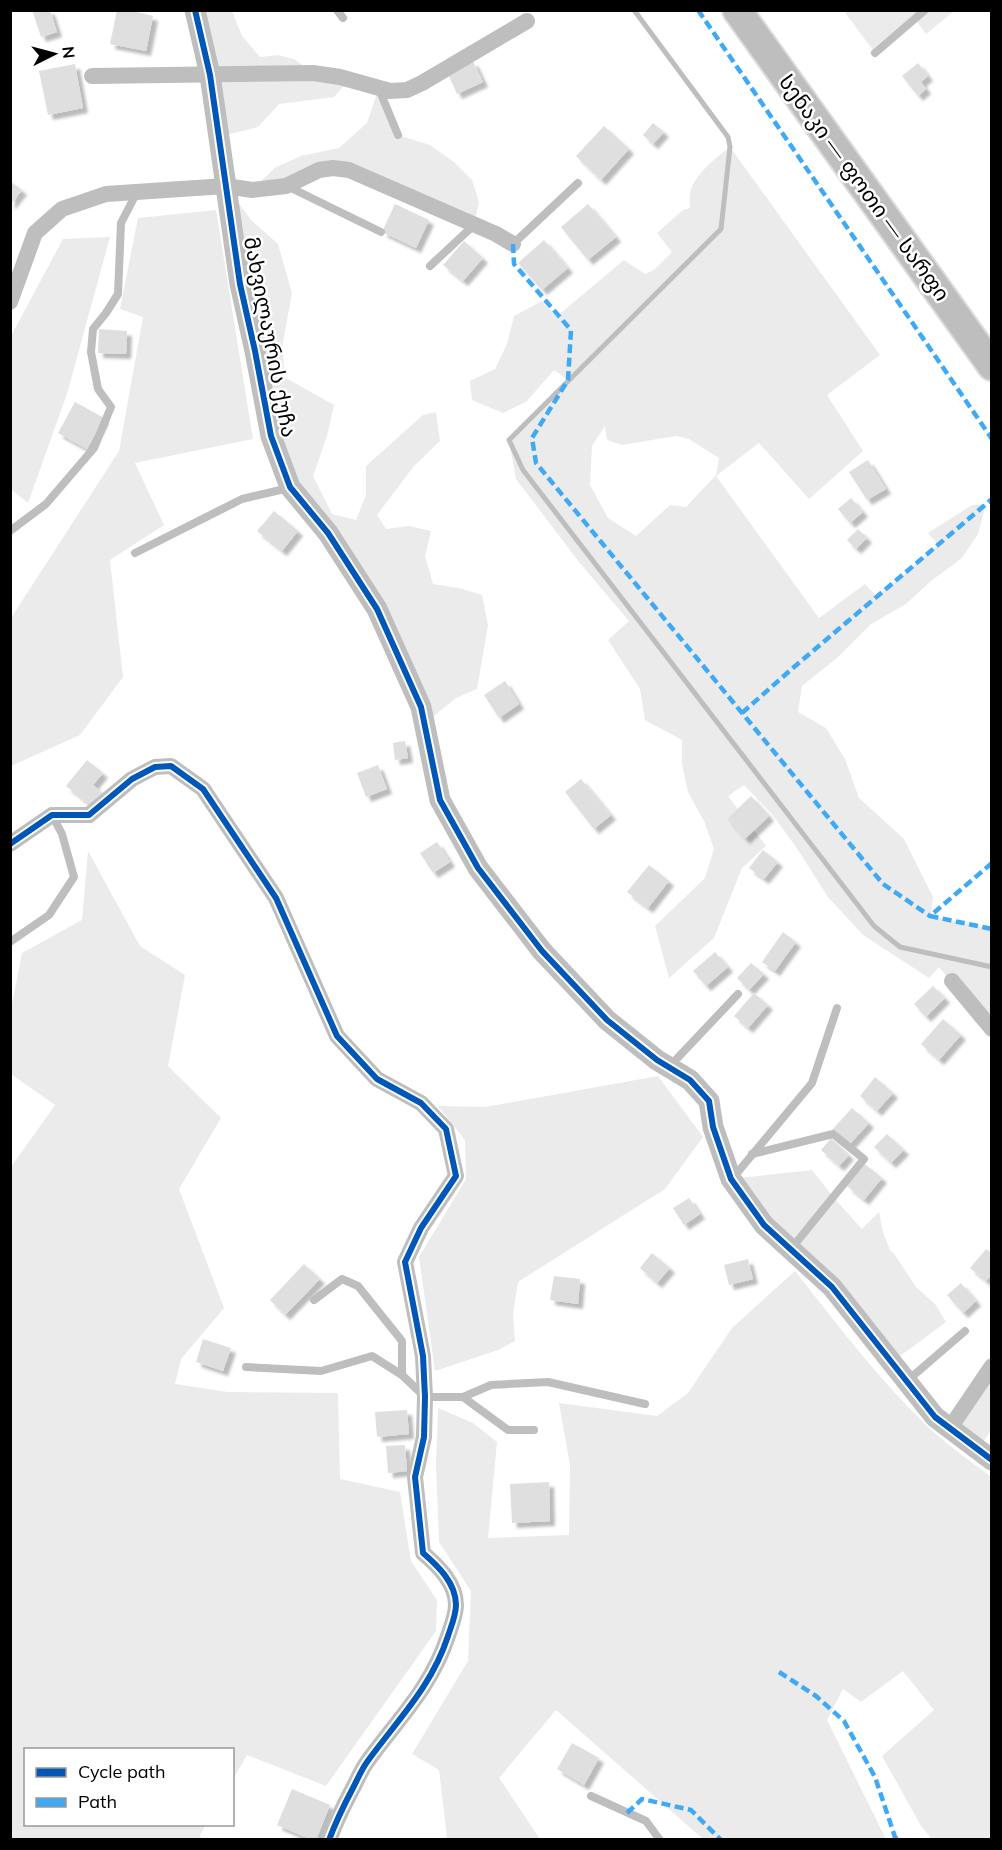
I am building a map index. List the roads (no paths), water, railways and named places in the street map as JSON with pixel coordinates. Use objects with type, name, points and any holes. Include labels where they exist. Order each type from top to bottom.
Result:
[{"type":"highway","name":"სენაკი — ფოთი — სარფი","points":[[737,10],[992,366]]},
{"type":"street","name":"მახვილაურის ქუჩა","points":[[195,10],[210,75],[240,284],[271,436],[290,488],[328,533],[377,609],[421,707],[440,800],[478,868],[542,951],[607,1020],[690,1080],[709,1101],[713,1127],[731,1179],[764,1225],[832,1287],[935,1417],[992,1460]]},
{"type":"street","points":[[92,76],[313,73],[340,77],[390,91],[407,90],[527,21]]},
{"type":"street","points":[[10,302],[35,233],[62,209],[106,194],[226,186],[252,190],[286,186],[319,170],[333,168],[349,170],[513,244]]},
{"type":"street","points":[[10,844],[52,815],[89,815],[132,779],[155,767],[171,766],[203,789],[276,898],[337,1036],[377,1079],[421,1103],[446,1129],[456,1176],[421,1228],[405,1262],[423,1356],[424,1437],[415,1477],[423,1553],[438,1566],[452,1587],[456,1605],[452,1624],[436,1667],[427,1683],[366,1763],[329,1839]]},
{"type":"street","points":[[952,981],[992,1029]]},
{"type":"street","points":[[950,1428],[992,1366]]},
{"type":"lane","points":[[337,10],[343,18]]},
{"type":"lane","points":[[874,53],[925,10]]},
{"type":"lane","points":[[379,88],[399,135]]},
{"type":"lane","points":[[513,244],[578,183]]},
{"type":"lane","points":[[286,186],[381,232]]},
{"type":"lane","points":[[10,529],[45,504],[94,448],[111,408],[98,389],[91,352],[93,329],[118,294],[121,223],[137,191]]},
{"type":"lane","points":[[430,266],[474,225]]},
{"type":"lane","points":[[135,554],[242,499],[290,488]]},
{"type":"lane","points":[[10,942],[49,915],[74,877],[62,834],[52,815]]},
{"type":"lane","points":[[669,1067],[738,994]]},
{"type":"lane","points":[[731,1179],[812,1083],[837,1008]]},
{"type":"lane","points":[[752,1154],[833,1134],[864,1159],[791,1250]]},
{"type":"lane","points":[[314,1300],[342,1279],[358,1286],[402,1341],[402,1375]]},
{"type":"lane","points":[[907,1381],[965,1330]]},
{"type":"lane","points":[[246,1367],[321,1371],[372,1356],[402,1375],[425,1397],[463,1397],[491,1385],[549,1382],[645,1404]]},
{"type":"lane","points":[[463,1397],[508,1430],[534,1430]]},
{"type":"lane","points":[[591,1796],[646,1821],[660,1839]]},
{"type":"waterway","points":[[634,10],[728,137],[730,147],[721,229],[509,440],[523,470],[874,926],[900,947],[992,967]]}]
